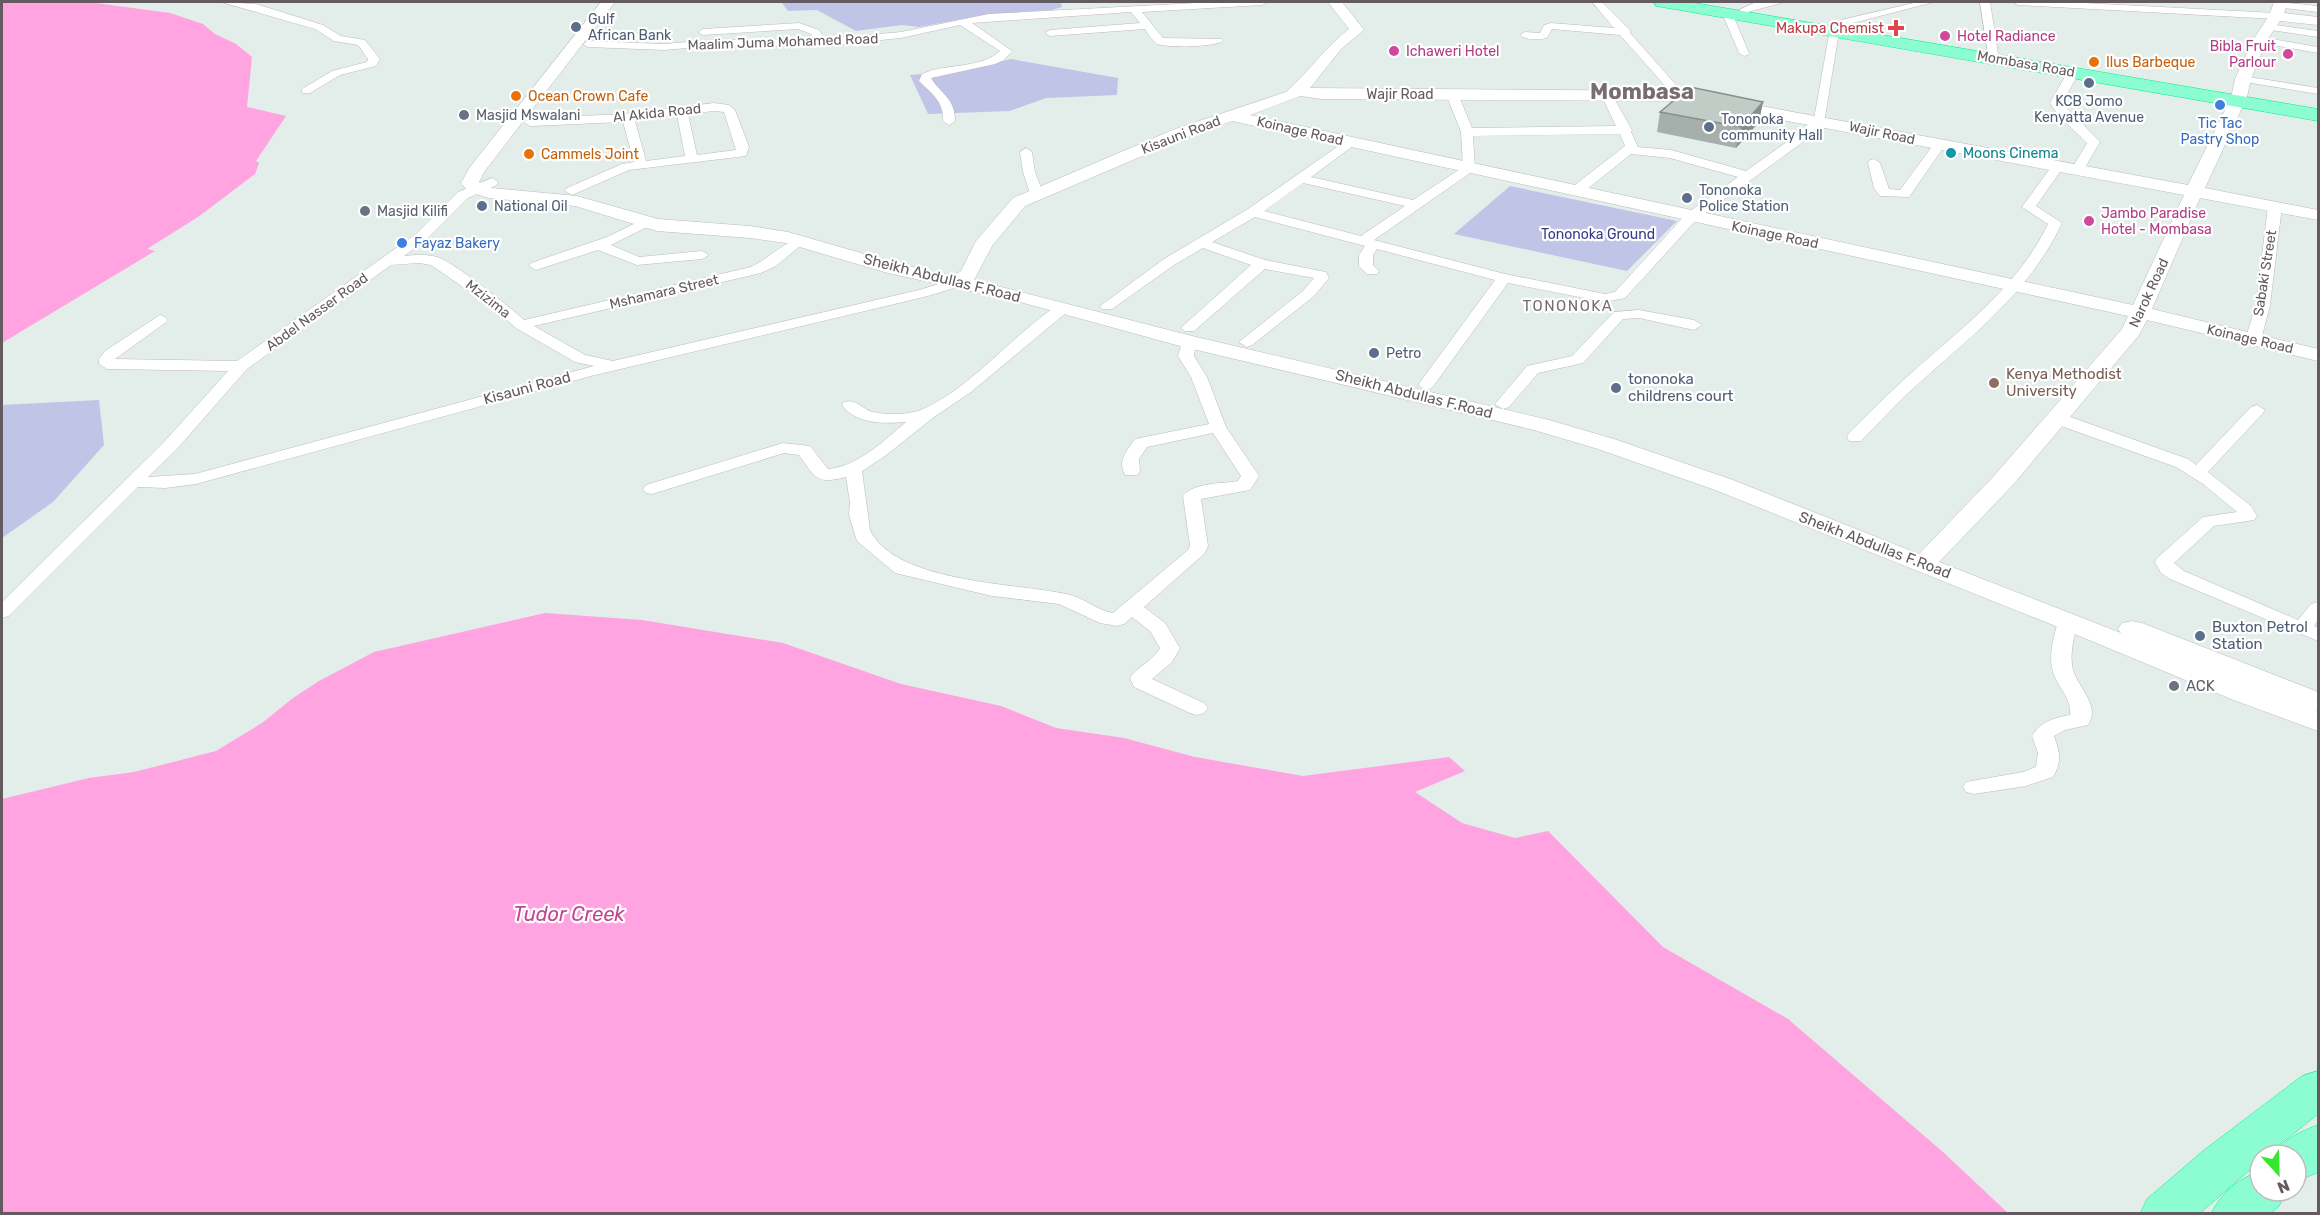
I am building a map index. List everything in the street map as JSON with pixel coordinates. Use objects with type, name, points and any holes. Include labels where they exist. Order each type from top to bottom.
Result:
[{"type":"highway","name":"Mombasa Road","points":[[1662,2],[1736,12],[2073,73],[2206,93],[2240,92],[2267,104],[2319,115]]},
{"type":"highway","name":"Mombasa Road","points":[[1691,2],[1736,12]]},
{"type":"highway","name":"Mombasa Road","points":[[1828,28],[1993,54],[2206,93]]},
{"type":"highway","name":"Mombasa Road","points":[[2267,104],[2319,110]]},
{"type":"highway","points":[[2164,1214],[2220,1165],[2319,1089]]},
{"type":"highway","points":[[2235,1214],[2248,1203]]},
{"type":"street","points":[[226,2],[252,6],[319,27],[338,39],[361,42],[374,60],[372,64],[336,73],[306,91]]},
{"type":"street","points":[[252,6],[273,2]]},
{"type":"street","name":"Abdel Nasser Road","points":[[590,36],[608,2]]},
{"type":"street","name":"Abdel Nasser Road","points":[[487,180],[470,183],[476,171],[620,2]]},
{"type":"street","name":"Maalim Juma Mohamed Road","points":[[590,36],[668,46],[712,43],[822,43],[892,37],[963,21],[1068,6],[1134,9],[1187,4],[1262,2]]},
{"type":"street","name":"Kisauni Road","points":[[132,482],[165,483],[196,479],[584,366],[616,364],[952,277],[1019,202],[1181,133],[1298,91],[1330,52],[1357,30],[1335,2]]},
{"type":"street","points":[[1597,2],[1626,32],[1680,96]]},
{"type":"street","points":[[1744,53],[1736,12],[1756,5],[1780,2]]},
{"type":"street","points":[[1253,212],[1504,278],[1599,297],[1615,298],[1691,217],[1749,176],[1820,120],[1828,28],[1929,2]]},
{"type":"street","points":[[1985,2],[1993,54]]},
{"type":"street","points":[[2018,2],[2118,4],[2225,13],[2319,9]]},
{"type":"street","points":[[2161,2],[2173,10]]},
{"type":"street","points":[[2206,2],[2225,13]]},
{"type":"street","points":[[1134,9],[1157,40],[1165,42],[1218,40]]},
{"type":"street","points":[[2276,12],[2319,21]]},
{"type":"street","points":[[2276,12],[2319,34]]},
{"type":"street","name":"Narok Road","points":[[1929,558],[2002,482],[2132,331],[2240,92],[2260,40],[2276,12]]},
{"type":"street","points":[[949,121],[949,107],[936,89],[925,81],[926,76],[934,72],[970,67],[999,57],[1007,51],[963,21]]},
{"type":"street","points":[[692,32],[799,26],[815,32],[822,43]]},
{"type":"street","points":[[1050,33],[1147,26]]},
{"type":"street","points":[[1525,35],[1543,36],[1550,26],[1626,32]]},
{"type":"street","points":[[668,46],[678,34]]},
{"type":"street","points":[[2260,40],[2319,50]]},
{"type":"street","name":"Abdel Nasser Road","points":[[2,612],[170,446],[241,366],[421,237],[460,198],[487,180],[530,122],[570,61]]},
{"type":"street","points":[[2073,73],[2056,104],[2094,142],[2078,170]]},
{"type":"street","name":"Wajir Road","points":[[1298,91],[1322,94],[1680,96],[1820,120],[2319,215]]},
{"type":"street","points":[[2240,92],[2319,92]]},
{"type":"street","points":[[1372,271],[1366,266],[1368,242],[1469,168],[1467,132],[1452,94]]},
{"type":"street","points":[[1576,191],[1632,147],[1626,130],[1607,95]]},
{"type":"street","name":"Al Akida Road","points":[[530,122],[628,118],[714,107],[728,109],[743,147],[742,153],[692,159]]},
{"type":"street","points":[[572,191],[618,170],[641,164],[692,159],[682,112]]},
{"type":"street","name":"Koinage Road","points":[[1232,116],[2142,313],[2319,355]]},
{"type":"street","points":[[628,118],[641,164]]},
{"type":"street","points":[[1467,132],[1626,130]]},
{"type":"street","points":[[1107,306],[1169,261],[1253,212],[1351,143]]},
{"type":"street","points":[[1874,163],[1885,193],[1904,194],[1940,144]]},
{"type":"street","points":[[1630,150],[1671,154],[1749,176]]},
{"type":"street","points":[[1026,152],[1029,172],[1036,193]]},
{"type":"street","points":[[1855,437],[1901,392],[1965,336],[2014,286],[2031,265],[2055,225],[2051,219],[2029,207],[2058,166]]},
{"type":"street","points":[[1300,178],[1416,205]]},
{"type":"street","name":"Sheikh Abdullas F.Road","points":[[487,180],[509,187],[572,191],[605,198],[659,217],[774,226],[1062,309],[1189,334],[1247,342],[1633,435],[1929,558],[2173,666],[2319,722]]},
{"type":"street","name":"Sheikh Abdullas F.Road","points":[[487,180],[504,195],[566,199],[646,222],[673,227],[750,232],[799,241],[952,277],[1107,306],[1189,334],[1540,425],[1616,447],[1724,484],[2319,702]]},
{"type":"street","name":"Sabaki Street","points":[[2253,340],[2263,305],[2275,206]]},
{"type":"street","points":[[536,266],[599,245],[646,222]]},
{"type":"street","name":"Mshamara Street","points":[[521,325],[756,270],[771,263],[799,241]]},
{"type":"street","points":[[1202,243],[1262,264],[1318,273],[1322,276],[1308,294],[1247,342]]},
{"type":"street","points":[[599,245],[637,261],[702,255]]},
{"type":"street","name":"Mzizima","points":[[388,261],[419,259],[444,265],[521,325],[584,366]]},
{"type":"street","points":[[853,468],[861,531],[866,541],[902,569],[992,590],[1064,599],[1108,620],[1117,620],[1196,553],[1199,546],[1192,496],[1205,490],[1244,486],[1249,481],[1250,476],[1247,470],[1218,428],[1213,409],[1199,377],[1186,356],[1189,334],[1241,278],[1262,264]]},
{"type":"street","points":[[1425,385],[1504,278]]},
{"type":"street","points":[[652,489],[783,448],[804,450],[822,475],[834,475],[853,468],[894,442],[927,414],[970,386],[1062,309]]},
{"type":"street","points":[[1503,404],[1533,369],[1576,360],[1619,315],[1639,314],[1694,326]]},
{"type":"street","points":[[160,321],[111,354],[106,364],[241,366]]},
{"type":"street","points":[[850,405],[858,412],[874,417],[894,418],[927,414]]},
{"type":"street","points":[[2198,472],[2257,411]]},
{"type":"street","points":[[2056,418],[2182,463],[2198,472],[2245,510],[2248,516],[2209,520],[2164,562],[2168,569],[2177,575],[2310,632],[2319,608]]},
{"type":"street","points":[[1131,471],[1130,459],[1141,443],[1218,428]]},
{"type":"street","points":[[1132,609],[1158,627],[1170,648],[1165,658],[1140,678],[1142,682],[1197,708]]},
{"type":"street","points":[[1974,787],[2026,779],[2045,772],[2049,763],[2043,736],[2045,732],[2049,727],[2080,720],[2082,705],[2062,676],[2062,646],[2068,621]]},
{"type":"green space","points":[[1061,2],[1062,7],[1052,10],[989,14],[919,27],[902,25],[856,31],[817,10],[788,11],[782,3]]},
{"type":"green space","points":[[1011,59],[1118,78],[1117,95],[1046,98],[1010,111],[928,114],[910,75],[961,71]]},
{"type":"green space","name":"Tononoka Ground","points":[[1510,186],[1677,221],[1627,271],[1454,234]]},
{"type":"green space","points":[[99,400],[104,445],[53,502],[2,538],[2,405]]},
{"type":"water","points":[[2,2],[88,2],[170,13],[203,24],[215,34],[236,44],[252,57],[247,107],[286,116],[256,161],[259,163],[255,174],[198,217],[147,249],[155,251],[2,343]]},
{"type":"water","name":"Tudor Creek","points":[[545,613],[642,620],[783,643],[901,684],[1001,706],[1056,728],[1124,738],[1195,757],[1303,776],[1449,757],[1465,771],[1415,792],[1462,823],[1515,838],[1548,831],[1663,947],[1788,1019],[1943,1152],[2008,1213],[2,1213],[2,799],[89,778],[134,772],[216,751],[262,723],[319,681],[374,652]]},
{"type":"building","points":[[1690,87],[1763,102],[1741,127],[1660,112]]},
{"type":"place","name":"Gulf African Bank","points":[[576,27]]},
{"type":"place","name":"Makupa Chemist","points":[[1896,28]]},
{"type":"place","name":"Hotel Radiance","points":[[1945,36]]},
{"type":"place","name":"Ichaweri Hotel","points":[[1394,51]]},
{"type":"place","name":"Bibla Fruit Parlour","points":[[2288,54]]},
{"type":"place","name":"Ilus Barbeque","points":[[2094,62]]},
{"type":"place","name":"KCB Jomo Kenyatta Avenue","points":[[2089,83]]},
{"type":"place","name":"Ocean Crown Cafe","points":[[516,96]]},
{"type":"place","name":"Tic Tac Pastry Shop","points":[[2220,105]]},
{"type":"place","name":"Masjid Mswalani","points":[[464,115]]},
{"type":"place","name":"Tononoka community Hall","points":[[1709,127]]},
{"type":"place","name":"Moons Cinema","points":[[1951,153]]},
{"type":"place","name":"Cammels Joint","points":[[529,154]]},
{"type":"place","name":"Tononoka Police Station","points":[[1687,198]]},
{"type":"place","name":"National Oil","points":[[482,206]]},
{"type":"place","name":"Masjid Kilifi","points":[[365,211]]},
{"type":"place","name":"Jambo Paradise Hotel - Mombasa","points":[[2089,221]]},
{"type":"place","name":"Fayaz Bakery","points":[[402,243]]},
{"type":"place","name":"Petro","points":[[1374,353]]},
{"type":"place","name":"Kenya Methodist University","points":[[1994,383]]},
{"type":"place","name":"tononoka childrens court","points":[[1616,388]]},
{"type":"place","name":"Buxton Petrol Station","points":[[2200,636]]},
{"type":"place","name":"ACK","points":[[2174,686]]},
{"type":"district","name":"Mombasa","points":[[1642,91]]},
{"type":"district","name":"TONONOKA","points":[[1568,306]]}]
